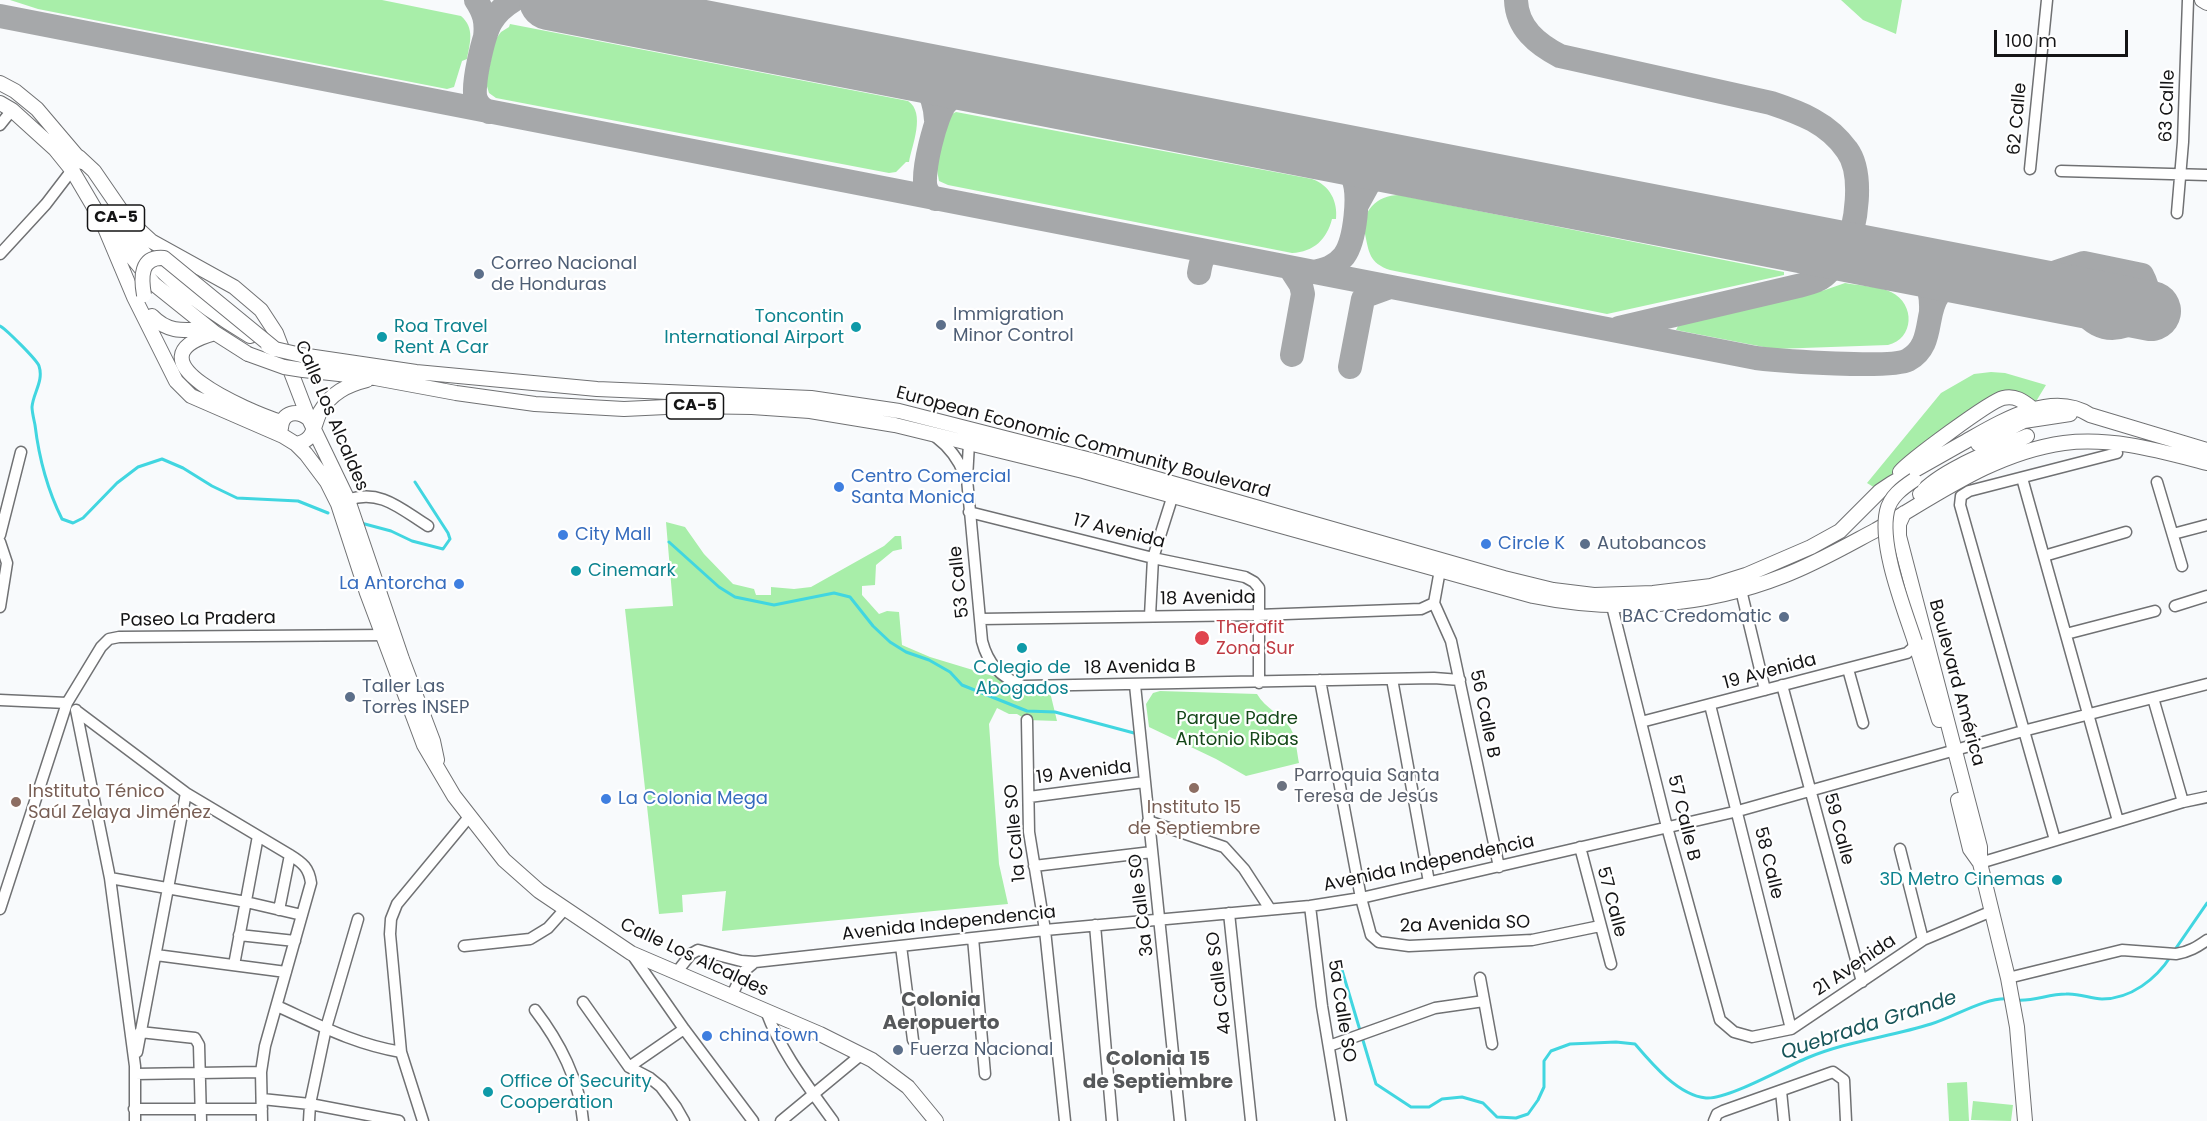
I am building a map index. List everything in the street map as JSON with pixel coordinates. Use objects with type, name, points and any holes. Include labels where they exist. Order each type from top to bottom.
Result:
[{"type":"main road","points":[[2202,0],[2207,3]]},
{"type":"main road","name":"European Economic Community Boulevard","points":[[0,83],[15,91],[37,109],[79,156],[121,226],[164,273],[213,313],[275,349],[416,372],[597,389],[811,398],[899,411],[1087,466],[1553,590],[1594,595],[1683,590],[1711,586],[1746,575],[1811,547],[1840,531],[1880,491],[2014,415],[2049,407],[2067,406],[2080,409],[2090,415],[2207,450]]},
{"type":"main road","name":"European Economic Community Boulevard","points":[[6,107],[49,143],[72,170],[102,221],[154,284],[212,331],[248,354],[266,361],[303,370],[375,378],[477,396],[596,409],[687,406],[752,407],[810,411],[895,424],[1087,466],[1173,495],[1533,596],[1566,603],[1612,606],[1680,602],[1741,590],[1782,577],[1876,530],[1943,488],[2008,457],[2065,443],[2088,441],[2126,443],[2207,463]]},
{"type":"main road","name":"Calle Los Alcaldes","points":[[79,156],[94,171],[127,219],[151,241],[234,287],[261,309],[276,333],[312,424],[348,500],[424,745],[454,796],[504,860],[539,891],[631,952],[862,1054],[908,1087],[936,1121]]},
{"type":"main road","name":"Calle Los Alcaldes","points":[[102,221],[134,297],[176,381],[191,396],[218,408],[282,429],[327,482],[338,504],[389,635]]},
{"type":"main road","points":[[218,408],[191,386],[175,366],[144,295],[141,274],[143,268],[150,261],[159,257],[164,258],[275,349]]},
{"type":"main road","points":[[152,316],[168,328],[212,331]]},
{"type":"main road","points":[[212,331],[195,338],[182,354],[182,361],[187,371],[196,380],[282,429],[286,416],[294,413],[302,414],[312,424]]},
{"type":"main road","points":[[296,444],[308,440],[312,424],[334,395],[349,385],[375,378]]},
{"type":"main road","points":[[1892,483],[1905,466],[2000,399],[2017,398],[2032,408]]},
{"type":"main road","points":[[1939,720],[1920,660],[1913,647],[1890,560],[1885,527],[1887,509],[1895,494],[1914,480],[2024,421],[2068,414],[2090,415]]},
{"type":"main road","points":[[1909,509],[1923,490],[1943,477],[2027,436]]},
{"type":"main road","name":"Boulevard América","points":[[1909,509],[1899,524],[1899,536],[1951,751],[1980,848],[1980,863],[2009,980],[2017,1027],[2025,1121]]},
{"type":"main road","name":"Boulevard América","points":[[1876,530],[1885,535],[1899,558],[1939,720],[1951,751]]},
{"type":"street","name":"62 Calle","points":[[2030,169],[2047,0]]},
{"type":"street","name":"63 Calle","points":[[2177,213],[2181,174],[2188,0]]},
{"type":"street","points":[[0,125],[6,107]]},
{"type":"street","points":[[0,254],[46,204],[72,170]]},
{"type":"street","points":[[2061,171],[2207,175]]},
{"type":"street","name":"53 Calle","points":[[933,434],[948,446],[967,479]]},
{"type":"street","name":"53 Calle","points":[[969,442],[967,479],[969,512],[982,640],[987,658],[1002,675]]},
{"type":"street","points":[[0,535],[21,452]]},
{"type":"street","points":[[2055,840],[1960,506],[1961,496],[1969,491],[2117,453]]},
{"type":"street","points":[[2022,478],[2118,821]]},
{"type":"street","points":[[2157,482],[2182,566]]},
{"type":"street","points":[[1150,616],[1153,558],[1173,495]]},
{"type":"street","points":[[348,500],[359,496],[375,496],[390,502],[428,526]]},
{"type":"street","name":"17 Avenida","points":[[969,512],[1153,558],[1245,577],[1259,588],[1258,615]]},
{"type":"street","points":[[2172,534],[2207,525]]},
{"type":"street","points":[[2044,556],[2126,532]]},
{"type":"street","points":[[0,542],[7,563],[0,607]]},
{"type":"street","points":[[1434,603],[1440,570]]},
{"type":"street","points":[[1741,590],[1765,690]]},
{"type":"street","points":[[2175,606],[2207,596]]},
{"type":"street","name":"18 Avenida","points":[[980,619],[1258,615],[1420,609],[1434,603]]},
{"type":"street","name":"56 Calle B","points":[[1434,603],[1451,641],[1499,867]]},
{"type":"street","name":"57 Calle B","points":[[1612,606],[1667,827],[1720,1020],[1734,1032]]},
{"type":"street","points":[[2066,634],[2155,610]]},
{"type":"street","points":[[1258,615],[1258,683]]},
{"type":"street","name":"Paseo La Pradera","points":[[67,703],[101,647],[109,639],[130,636],[389,635]]},
{"type":"street","name":"19 Avenida","points":[[1641,722],[1848,669],[1913,647]]},
{"type":"street","points":[[1848,669],[1863,723]]},
{"type":"street","name":"18 Avenida B","points":[[1002,675],[1023,686],[1136,686],[1392,679],[1460,680]]},
{"type":"street","points":[[1392,679],[1429,882]]},
{"type":"street","points":[[1320,680],[1361,898]]},
{"type":"street","name":"Avenida Independencia","points":[[676,973],[691,954],[698,950],[741,961],[755,962],[1095,924],[1310,906],[1361,898],[1738,811],[2023,730],[2207,684]]},
{"type":"street","name":"59 Calle","points":[[1782,685],[1862,982]]},
{"type":"street","name":"3a Calle SO","points":[[1136,686],[1180,1121]]},
{"type":"street","points":[[2154,698],[2183,802]]},
{"type":"street","points":[[0,700],[67,703],[186,793],[304,863],[309,871],[311,883],[265,1046],[261,1072],[262,1110]]},
{"type":"street","points":[[0,909],[67,703]]},
{"type":"street","name":"58 Calle","points":[[1710,705],[1791,1029]]},
{"type":"street","points":[[78,711],[110,878],[135,1070]]},
{"type":"street","name":"1a Calle SO","points":[[1027,720],[1029,832],[1045,930],[1065,1121]]},
{"type":"street","name":"19 Avenida","points":[[1029,797],[1144,782]]},
{"type":"street","points":[[135,1121],[135,1070],[140,1032],[186,793]]},
{"type":"street","points":[[1980,863],[2183,802],[2207,797]]},
{"type":"street","points":[[423,1121],[401,1052],[390,934],[391,919],[396,904],[469,817]]},
{"type":"street","points":[[1149,821],[1224,847],[1244,869],[1270,909]]},
{"type":"street","points":[[234,965],[258,836]]},
{"type":"street","name":"57 Calle","points":[[1580,848],[1611,964]]},
{"type":"street","points":[[1900,849],[1923,940]]},
{"type":"street","points":[[1034,866],[1152,852]]},
{"type":"street","points":[[279,910],[290,855]]},
{"type":"street","points":[[110,878],[246,902],[302,915]]},
{"type":"street","name":"2a Avenida SO","points":[[1361,898],[1371,935],[1379,942],[1409,946],[1532,940],[1600,926]]},
{"type":"street","name":"5a Calle SO","points":[[1310,906],[1322,1006],[1341,1121]]},
{"type":"street","points":[[464,946],[530,939],[548,928],[565,909]]},
{"type":"street","name":"21 Avenida","points":[[1734,1032],[1752,1036],[1791,1029],[1923,940],[1992,911]]},
{"type":"street","name":"4a Calle SO","points":[[1229,913],[1251,1121]]},
{"type":"street","points":[[309,1121],[310,1104],[326,1028],[358,919]]},
{"type":"street","points":[[1095,924],[1112,1121]]},
{"type":"street","points":[[239,935],[295,942]]},
{"type":"street","points":[[973,938],[986,1074]]},
{"type":"street","points":[[2009,980],[2122,950],[2176,954],[2193,950],[2207,940]]},
{"type":"street","points":[[901,946],[914,1040]]},
{"type":"street","points":[[631,952],[684,1029],[753,1121]]},
{"type":"street","points":[[156,955],[286,972]]},
{"type":"street","points":[[732,995],[743,972],[755,962]]},
{"type":"street","points":[[1480,978],[1492,1044]]},
{"type":"street","points":[[1329,1046],[1435,1008],[1484,1001]]},
{"type":"street","points":[[583,1002],[629,1067],[650,1078],[661,1087],[684,1121]]},
{"type":"street","points":[[276,1006],[373,1047],[401,1052]]},
{"type":"street","points":[[535,1010],[551,1031],[573,1078],[583,1121]]},
{"type":"street","points":[[766,1011],[774,1032],[833,1121]]},
{"type":"street","points":[[629,1067],[684,1029]]},
{"type":"street","points":[[140,1032],[195,1038],[199,1045],[201,1121]]},
{"type":"street","points":[[781,1121],[862,1054]]},
{"type":"street","points":[[135,1070],[201,1073],[261,1072]]},
{"type":"street","points":[[1714,1121],[1717,1114],[1723,1111],[1833,1072],[1844,1080],[1846,1121]]},
{"type":"street","points":[[1781,1091],[1784,1121]]},
{"type":"street","points":[[134,1109],[262,1110],[310,1104],[399,1121]]},
{"type":"green space","points":[[10,0],[382,0],[461,16],[470,31],[470,42],[467,59],[462,61],[454,87],[447,89],[38,9]]},
{"type":"green space","points":[[1841,0],[1902,0],[1896,34],[1863,20]]},
{"type":"green space","points":[[510,24],[908,101],[913,106],[917,121],[909,162],[906,162],[896,172],[889,173],[496,98],[489,93],[486,83],[495,40]]},
{"type":"green space","points":[[956,112],[1312,179],[1324,185],[1332,195],[1336,206],[1336,219],[1332,219],[1327,233],[1313,247],[1292,253],[948,185],[939,181],[935,161],[944,121]]},
{"type":"green space","points":[[1399,195],[1784,272],[1784,275],[1607,314],[1390,270],[1378,264],[1371,256],[1364,226],[1372,206],[1384,198]]},
{"type":"green space","points":[[1845,283],[1881,288],[1899,297],[1905,304],[1909,321],[1903,336],[1888,345],[1774,349],[1676,330],[1679,324],[1825,290]]},
{"type":"green space","points":[[2005,373],[2046,385],[2032,408],[2009,397],[1880,491],[1867,483],[1941,393],[1974,374]]},
{"type":"green space","points":[[666,522],[685,527],[704,554],[733,584],[754,589],[756,595],[771,595],[771,587],[794,589],[811,587],[884,546],[895,536],[901,536],[902,549],[893,551],[876,565],[875,585],[862,586],[862,595],[879,614],[887,611],[899,612],[902,645],[930,657],[996,677],[1019,689],[1050,692],[1057,721],[1027,720],[1017,714],[1009,714],[997,708],[989,724],[999,864],[1008,904],[722,931],[726,891],[682,895],[683,912],[659,914],[625,609],[673,606]]},
{"type":"green space","name":"Parque Padre Antonio Ribas","points":[[1160,691],[1257,694],[1291,729],[1299,763],[1246,776],[1149,727],[1146,704],[1153,693]]},
{"type":"green space","points":[[1967,1082],[1969,1121],[1949,1121],[1947,1083]]},
{"type":"green space","points":[[1973,1101],[2013,1105],[2011,1121],[1971,1120]]},
{"type":"waterway","name":"Quebrada Grande","points":[[0,326],[39,366],[40,377],[32,411],[44,473],[62,519],[73,523],[83,518],[117,483],[138,467],[162,459],[237,498],[298,501],[328,513]]},
{"type":"waterway","name":"Quebrada Grande","points":[[361,523],[443,549],[450,539],[448,533],[415,482]]},
{"type":"waterway","name":"Quebrada Grande","points":[[669,542],[719,587],[735,597],[774,605],[834,593],[850,597],[873,626],[890,642],[950,672],[962,685],[1027,711],[1055,712],[1134,733]]},
{"type":"waterway","name":"Quebrada Grande","points":[[2174,951],[2207,903]]},
{"type":"waterway","name":"Quebrada Grande","points":[[2015,1000],[2066,994],[2102,999],[2123,996],[2150,980],[2171,956]]},
{"type":"waterway","name":"Quebrada Grande","points":[[1342,970],[1376,1084],[1411,1107],[1429,1107],[1442,1099],[1462,1097],[1483,1103],[1497,1117],[1516,1118],[1528,1114],[1538,1100],[1544,1087],[1544,1061],[1551,1051],[1570,1044],[1616,1042],[1635,1044],[1676,1085],[1696,1096],[1706,1098],[1741,1089],[1822,1052],[1931,1024],[1990,1001],[2009,999]]},
{"type":"taxiway","points":[[476,0],[484,17],[485,37]]},
{"type":"taxiway","points":[[489,112],[481,107],[476,99],[475,84],[479,60],[491,22],[514,0]]},
{"type":"taxiway","points":[[1516,0],[1517,10],[1524,27],[1536,40],[1560,56],[1771,103],[1803,115],[1823,126],[1840,141],[1847,150],[1856,172],[1857,200],[1849,241],[1842,255],[1821,278],[1619,328]]},
{"type":"taxiway","points":[[0,16],[1756,358],[1859,364],[1898,363],[1908,360],[1919,351],[1925,339],[1934,302],[1942,291],[1954,282],[1975,277]]},
{"type":"taxiway","points":[[891,66],[924,85],[932,99],[936,120]]},
{"type":"taxiway","points":[[935,199],[929,194],[925,181],[927,158],[942,109],[960,92],[988,85]]},
{"type":"taxiway","points":[[1312,272],[1330,267],[1344,256],[1351,240],[1356,217],[1356,194],[1352,176],[1344,164],[1325,151]]},
{"type":"taxiway","points":[[1358,203],[1369,183],[1398,165]]},
{"type":"taxiway","points":[[1199,273],[1204,257],[1212,252]]},
{"type":"taxiway","points":[[1901,263],[1925,281],[1930,293],[1931,310]]},
{"type":"taxiway","points":[[2017,285],[2084,263],[2142,275],[2148,293],[2145,308],[2137,319],[2124,326],[2111,328],[2097,324],[2086,314],[2080,298]]},
{"type":"taxiway","points":[[1290,268],[1301,285],[1303,294],[1292,355]]},
{"type":"taxiway","points":[[1350,367],[1363,299],[1390,287]]},
{"type":"runway","points":[[549,0],[2151,311]]},
{"type":"place","name":"Correo Nacional de Honduras","points":[[479,274]]},
{"type":"place","name":"Immigration Minor Control","points":[[941,325]]},
{"type":"place","name":"Toncontin International Airport","points":[[856,327]]},
{"type":"place","name":"Roa Travel Rent A Car","points":[[382,337]]},
{"type":"place","name":"Centro Comercial Santa Monica","points":[[839,487]]},
{"type":"place","name":"City Mall","points":[[563,535]]},
{"type":"place","name":"Circle K","points":[[1486,544]]},
{"type":"place","name":"Autobancos","points":[[1585,544]]},
{"type":"place","name":"Cinemark","points":[[576,571]]},
{"type":"place","name":"La Antorcha","points":[[459,584]]},
{"type":"place","name":"BAC Credomatic","points":[[1784,617]]},
{"type":"place","name":"Therafit Zona Sur","points":[[1202,638]]},
{"type":"place","name":"Colegio de Abogados","points":[[1022,648]]},
{"type":"place","name":"Taller Las Torres INSEP","points":[[350,697]]},
{"type":"place","name":"Parroquia Santa Teresa de Jesús","points":[[1282,786]]},
{"type":"place","name":"Instituto 15 de Septiembre","points":[[1194,788]]},
{"type":"place","name":"La Colonia Mega","points":[[606,799]]},
{"type":"place","name":"Instituto Ténico Saúl Zelaya Jiménez","points":[[16,802]]},
{"type":"place","name":"3D Metro Cinemas","points":[[2057,880]]},
{"type":"place","name":"china town","points":[[707,1036]]},
{"type":"place","name":"Fuerza Nacional","points":[[898,1050]]},
{"type":"place","name":"Office of Security Cooperation","points":[[488,1092]]},
{"type":"district","name":"Colonia Aeropuerto","points":[[941,1012]]},
{"type":"district","name":"Colonia 15 de Septiembre","points":[[1158,1072]]}]
